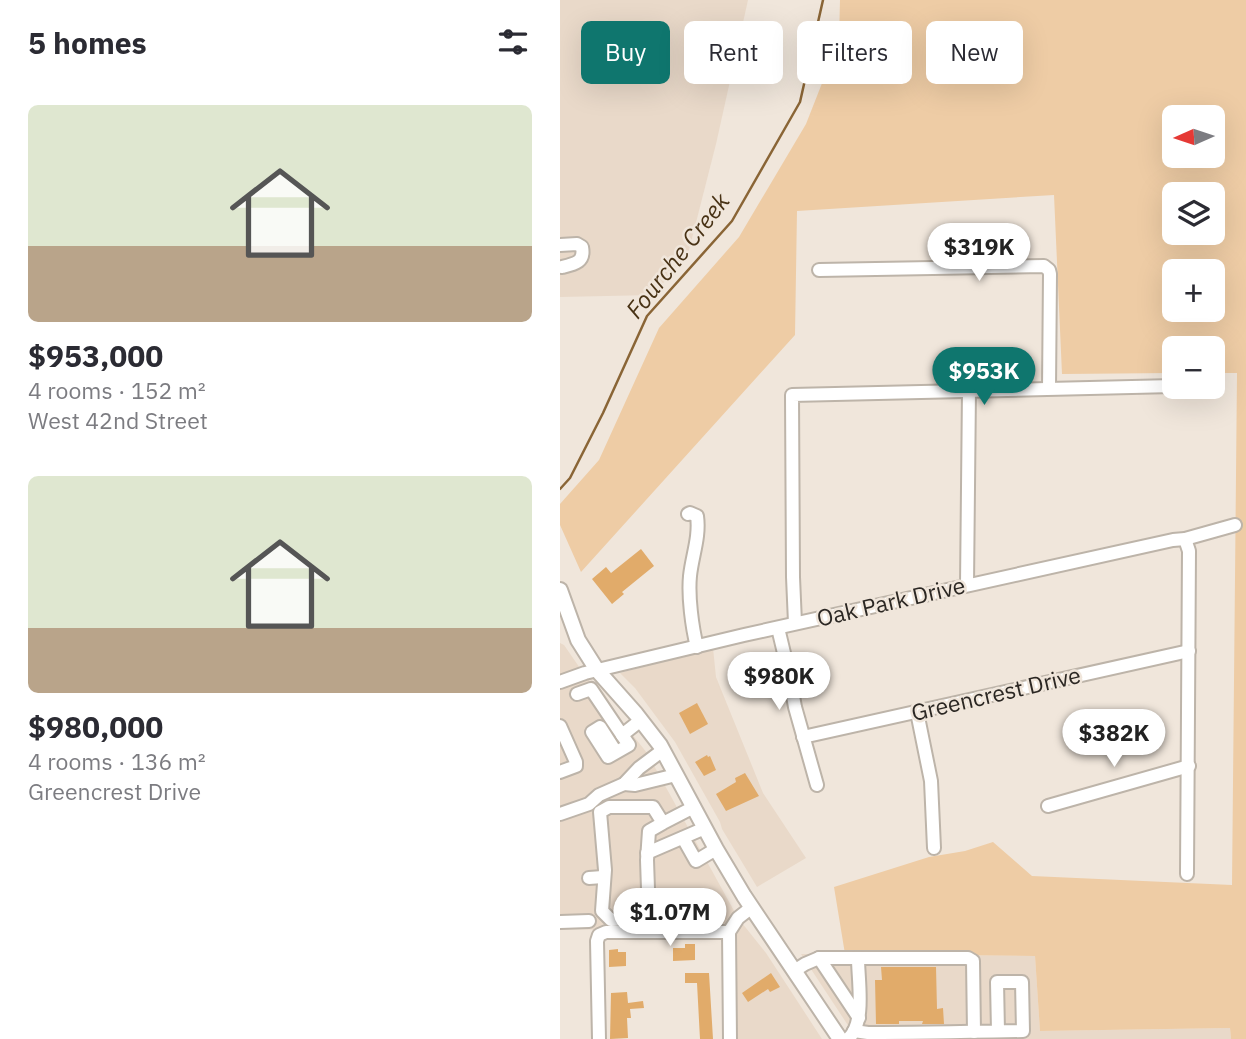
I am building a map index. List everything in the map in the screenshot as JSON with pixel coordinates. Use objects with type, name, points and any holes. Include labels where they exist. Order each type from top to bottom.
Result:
[{"type":"main road","points":[[560,590],[578,640],[601,674],[663,750],[716,849],[840,1039]]},
{"type":"street","points":[[560,245],[577,244],[582,247],[581,260],[565,264]]},
{"type":"street","points":[[819,270],[1044,265],[1050,274],[1049,388]]},
{"type":"street","points":[[795,623],[792,395],[1162,387]]},
{"type":"street","points":[[967,585],[969,390]]},
{"type":"street","points":[[688,514],[697,516],[699,525],[690,577],[690,602],[697,647]]},
{"type":"street","name":"Oak Park Drive","points":[[560,682],[601,674],[795,623],[1173,540],[1185,540],[1235,525]]},
{"type":"street","points":[[1185,540],[1189,551],[1187,874]]},
{"type":"street","points":[[778,628],[795,708],[817,785]]},
{"type":"street","name":"Greencrest Drive","points":[[803,737],[1189,651]]},
{"type":"street","points":[[577,694],[591,688],[601,674]]},
{"type":"street","points":[[591,688],[629,745],[608,757],[592,732],[600,727]]},
{"type":"street","points":[[607,712],[621,697]]},
{"type":"street","points":[[917,712],[931,781],[934,848]]},
{"type":"street","points":[[622,735],[641,720]]},
{"type":"street","points":[[560,726],[576,766],[560,772]]},
{"type":"street","points":[[560,814],[589,804],[598,795],[624,784],[639,768],[663,750]]},
{"type":"street","points":[[1048,806],[1189,766]]},
{"type":"street","points":[[624,784],[635,785],[676,775]]},
{"type":"street","points":[[663,823],[653,807],[610,807],[600,812],[605,870],[602,911],[611,920],[649,918],[649,831],[694,807]]},
{"type":"street","points":[[647,853],[705,828]]},
{"type":"street","points":[[683,838],[696,861],[716,849]]},
{"type":"street","points":[[589,878],[603,877]]},
{"type":"street","points":[[730,1039],[729,932],[738,918],[752,907]]},
{"type":"street","points":[[560,922],[589,921]]},
{"type":"street","points":[[598,1039],[599,935],[606,932],[729,932]]},
{"type":"street","points":[[819,958],[854,1029],[868,1033],[998,1031]]},
{"type":"street","points":[[794,971],[819,958],[968,958],[973,961],[974,1032]]},
{"type":"street","points":[[854,1029],[858,958]]},
{"type":"shaded area","points":[[560,0],[748,0],[743,21],[684,21],[684,84],[729,84],[688,254],[653,295],[560,297]]},
{"type":"shaded area","points":[[840,0],[1246,0],[1246,1039],[1231,1039],[1230,1028],[1040,1031],[1035,956],[845,954],[834,887],[929,857],[965,851],[993,842],[1032,876],[1232,885],[1237,373],[1225,373],[1225,336],[1162,336],[1162,373],[1062,374],[1054,195],[797,211],[795,335],[581,572],[560,525],[560,504],[599,460],[659,328],[739,237],[806,124],[822,84],[912,84],[912,21],[839,21]]},
{"type":"shaded area","points":[[560,643],[647,753],[738,918],[766,953],[822,1039],[730,1039],[729,932],[560,929]]},
{"type":"shaded area","points":[[713,648],[716,677],[763,793],[806,858],[757,887],[675,742],[635,688],[620,673]]},
{"type":"shaded area","points":[[801,954],[1035,956],[1040,1031],[1230,1028],[1231,1039],[857,1039]]},
{"type":"building","points":[[641,549],[654,566],[622,592],[624,594],[612,604],[592,579],[606,567],[611,573]]},
{"type":"building","points":[[697,703],[708,724],[690,734],[679,713]]},
{"type":"building","points":[[707,755],[716,770],[704,776],[695,762]]},
{"type":"building","points":[[745,773],[759,796],[726,811],[716,794]]},
{"type":"building","points":[[685,944],[695,944],[695,960],[673,961],[673,948],[685,948]]},
{"type":"building","points":[[618,949],[618,952],[626,952],[626,966],[609,967],[609,950]]},
{"type":"building","points":[[881,967],[936,967],[937,1009],[943,1008],[944,1024],[899,1021],[899,1024],[876,1024],[875,980],[882,980]]},
{"type":"building","points":[[685,973],[709,973],[713,1039],[700,1039],[697,983],[685,983]]},
{"type":"building","points":[[771,973],[780,987],[770,992],[768,989],[748,1002],[742,993]]},
{"type":"building","points":[[627,992],[628,1003],[643,1001],[644,1008],[630,1009],[631,1018],[627,1018],[628,1038],[610,1039],[611,993]]},
{"type":"waterway","name":"Fourche Creek","points":[[560,489],[570,478],[603,413],[647,316],[732,221],[800,102],[823,0]]}]
